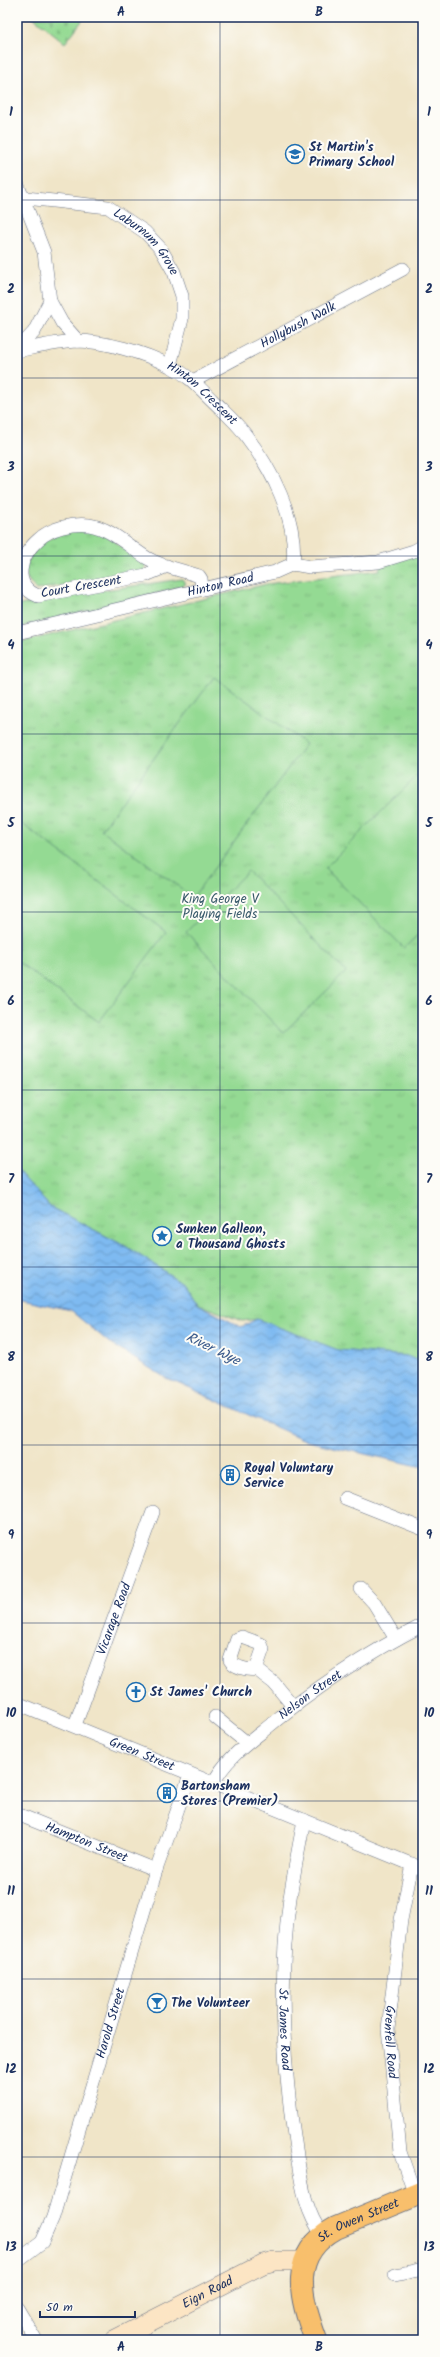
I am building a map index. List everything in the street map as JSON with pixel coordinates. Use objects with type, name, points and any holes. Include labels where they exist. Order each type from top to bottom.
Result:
[{"type":"highway","name":"St. Owen Street","points":[[316,2340],[302,2303],[302,2275],[306,2261],[315,2244],[323,2235],[419,2194]]},
{"type":"main road","name":"Eign Road","points":[[114,2340],[263,2264],[274,2261],[306,2261]]},
{"type":"street","points":[[17,183],[20,197],[44,252],[50,301],[62,324],[78,341]]},
{"type":"street","name":"Laburnum Grove","points":[[20,197],[108,208],[145,232],[161,249],[174,272],[182,296],[182,319],[170,365]]},
{"type":"street","name":"Hollybush Walk","points":[[193,381],[403,269]]},
{"type":"street","points":[[17,351],[34,332],[50,301]]},
{"type":"street","name":"Hinton Crescent","points":[[17,351],[49,344],[78,341],[121,348],[170,365],[193,381],[244,432],[267,467],[285,507],[294,550],[293,564]]},
{"type":"street","name":"Court Crescent","points":[[168,566],[146,575],[38,596],[30,593],[23,586],[21,575],[22,563],[38,540],[52,531],[72,525],[90,525],[103,529],[148,558],[199,576],[201,579],[202,589]]},
{"type":"street","points":[[293,564],[310,567],[378,562],[414,551],[423,546]]},
{"type":"street","name":"Hinton Road","points":[[17,633],[275,572],[293,564]]},
{"type":"street","points":[[345,1498],[423,1529]]},
{"type":"street","name":"Vicarage Road","points":[[75,1726],[153,1512]]},
{"type":"street","points":[[361,1589],[374,1603],[396,1639]]},
{"type":"street","name":"Nelson Street","points":[[213,1784],[219,1771],[248,1743],[293,1706],[396,1639],[423,1625]]},
{"type":"street","points":[[256,1668],[274,1684],[293,1706]]},
{"type":"street","name":"Green Street","points":[[17,1703],[190,1775],[417,1866]]},
{"type":"street","points":[[215,1717],[248,1743]]},
{"type":"street","name":"Harold Street","points":[[17,2261],[42,2242],[53,2218],[156,1870],[190,1775]]},
{"type":"street","name":"Hampton Street","points":[[17,1814],[156,1870]]},
{"type":"street","name":"St James Road","points":[[304,1820],[290,1898],[284,2019],[289,2102],[301,2178],[312,2221],[323,2235]]},
{"type":"street","name":"Grenfell Road","points":[[417,1866],[401,1920],[388,2029],[400,2152],[419,2194]]},
{"type":"street","points":[[395,2275],[423,2269]]},
{"type":"street","points":[[17,2308],[36,2340]]},
{"type":"green space","points":[[33,17],[85,17],[65,43]]},
{"type":"green space","points":[[91,530],[107,536],[146,564],[145,571],[36,590],[27,578],[25,567],[38,545],[62,531]]},
{"type":"green space","name":"King George V Playing Fields","points":[[423,546],[423,1363],[406,1356],[338,1350],[257,1319],[242,1321],[197,1304],[184,1284],[125,1246],[50,1207],[17,1170],[17,643],[267,584],[380,570],[378,562]]},
{"type":"green space","points":[[182,579],[186,584],[170,590],[17,628],[17,607],[21,605],[56,597]]},
{"type":"green space","points":[[214,677],[306,744],[193,897],[101,830]]},
{"type":"green space","points":[[423,770],[423,930],[404,948],[325,868]]},
{"type":"green space","points":[[18,821],[166,932],[99,1022],[17,961]]},
{"type":"green space","points":[[248,871],[346,972],[283,1033],[186,932]]},
{"type":"water","name":"River Wye","points":[[17,1170],[50,1207],[125,1246],[184,1284],[197,1304],[241,1327],[257,1319],[338,1350],[407,1356],[423,1363],[423,1467],[307,1441],[166,1378],[111,1344],[71,1311],[17,1299]]},
{"type":"place","name":"St Martin's Primary School","points":[[295,154]]},
{"type":"place","name":"Sunken Galleon, a Thousand Ghosts","points":[[162,1236]]},
{"type":"place","name":"Royal Voluntary Service","points":[[230,1475]]},
{"type":"place","name":"St James' Church","points":[[136,1692]]},
{"type":"place","name":"Bartonsham Stores (Premier)","points":[[167,1793]]},
{"type":"place","name":"The Volunteer","points":[[157,2003]]}]
